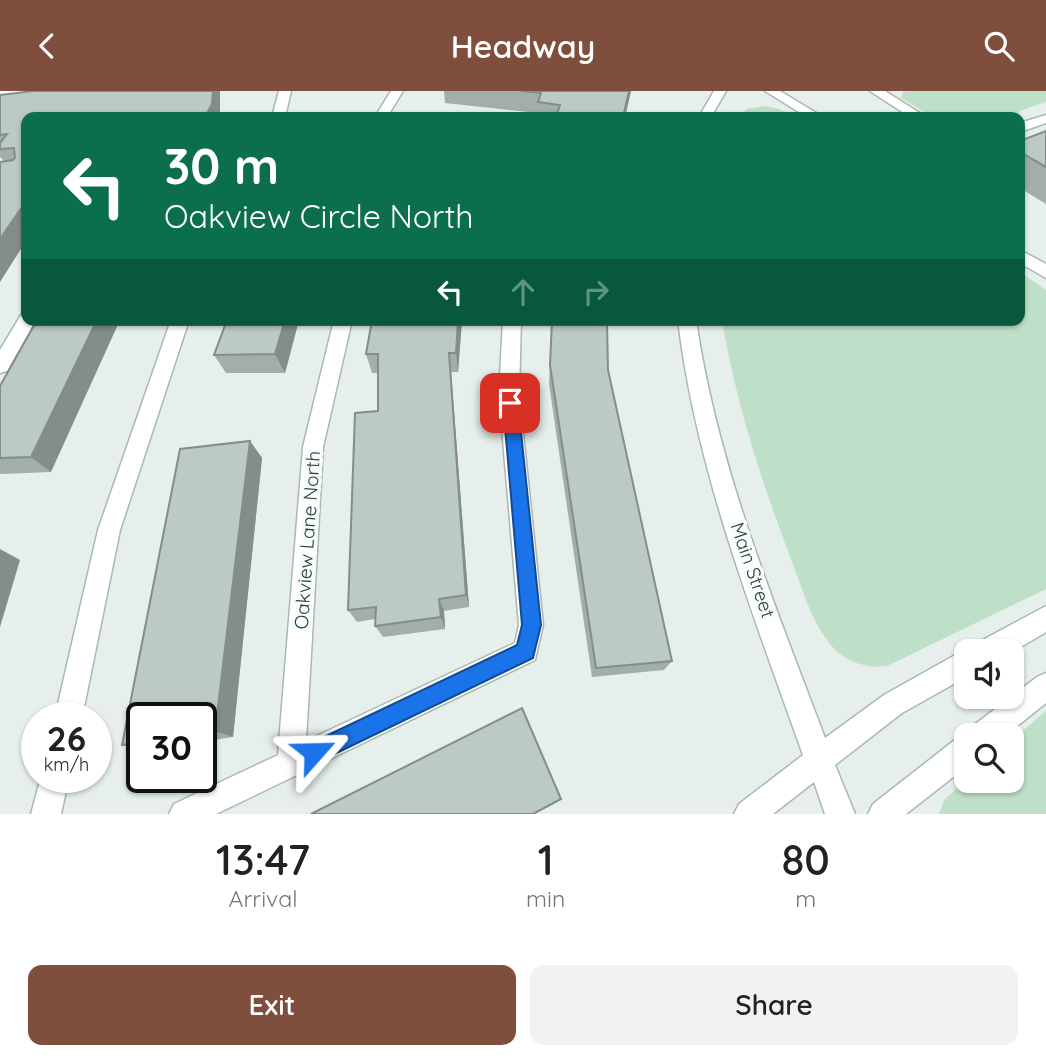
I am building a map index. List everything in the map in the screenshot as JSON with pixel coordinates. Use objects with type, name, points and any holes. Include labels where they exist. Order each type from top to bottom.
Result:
[{"type":"street","points":[[0,94],[28,91]]},
{"type":"street","points":[[280,112],[285,91]]},
{"type":"street","points":[[384,112],[397,91]]},
{"type":"street","points":[[708,112],[720,91]]},
{"type":"street","points":[[771,91],[807,112]]},
{"type":"street","points":[[876,91],[911,112]]},
{"type":"street","points":[[1025,126],[1046,119]]},
{"type":"street","points":[[1025,258],[1046,272]]},
{"type":"street","points":[[0,366],[23,326]]},
{"type":"street","points":[[71,702],[108,530],[178,326]]},
{"type":"street","name":"Oakview Lane North","points":[[291,763],[313,447],[342,326]]},
{"type":"street","points":[[184,814],[526,651],[531,625],[509,394],[512,326]]},
{"type":"street","name":"Main Street","points":[[688,326],[690,354],[725,489],[819,760],[841,814]]},
{"type":"street","points":[[1009,639],[1046,618]]},
{"type":"street","points":[[749,814],[893,704],[954,670]]},
{"type":"street","points":[[999,723],[1046,686]]},
{"type":"street","points":[[883,814],[954,758]]},
{"type":"street","points":[[46,814],[51,793]]},
{"type":"green space","points":[[1046,91],[1046,102],[1020,112],[925,112],[901,98],[903,92]]},
{"type":"green space","points":[[766,106],[785,112],[744,112],[747,109]]},
{"type":"green space","points":[[1025,275],[1046,290],[1046,589],[887,666],[869,666],[853,662],[839,653],[816,622],[770,503],[751,443],[723,326],[1025,326]]},
{"type":"green space","points":[[1046,711],[1046,814],[939,814],[944,800],[954,791],[1024,793],[1024,730]]},
{"type":"building","points":[[33,91],[213,91],[212,104],[208,112],[21,112],[21,208],[0,239],[0,162],[15,158],[14,148],[0,149],[0,143],[7,134],[0,135],[0,95]]},
{"type":"building","points":[[521,91],[629,91],[624,112],[558,112],[560,105],[538,102],[541,93]]},
{"type":"building","points":[[1046,131],[1046,167],[1025,155],[1025,139]]},
{"type":"building","points":[[34,326],[94,326],[31,457],[0,458],[0,386]]},
{"type":"building","points":[[225,326],[283,326],[275,354],[214,355]]},
{"type":"building","points":[[371,326],[458,326],[456,353],[449,353],[466,595],[439,599],[441,617],[375,626],[376,607],[348,610],[355,413],[378,411],[378,354],[366,354]]},
{"type":"building","points":[[552,326],[607,326],[608,370],[672,661],[596,668],[550,365]]},
{"type":"building","points":[[250,441],[217,714],[217,702],[130,702],[180,449]]},
{"type":"building","points":[[522,708],[561,799],[533,814],[311,814]]},
{"type":"building","points":[[126,725],[126,744],[122,745]]},
{"type":"route","points":[[314,752],[526,651],[531,625],[510,403]]}]
